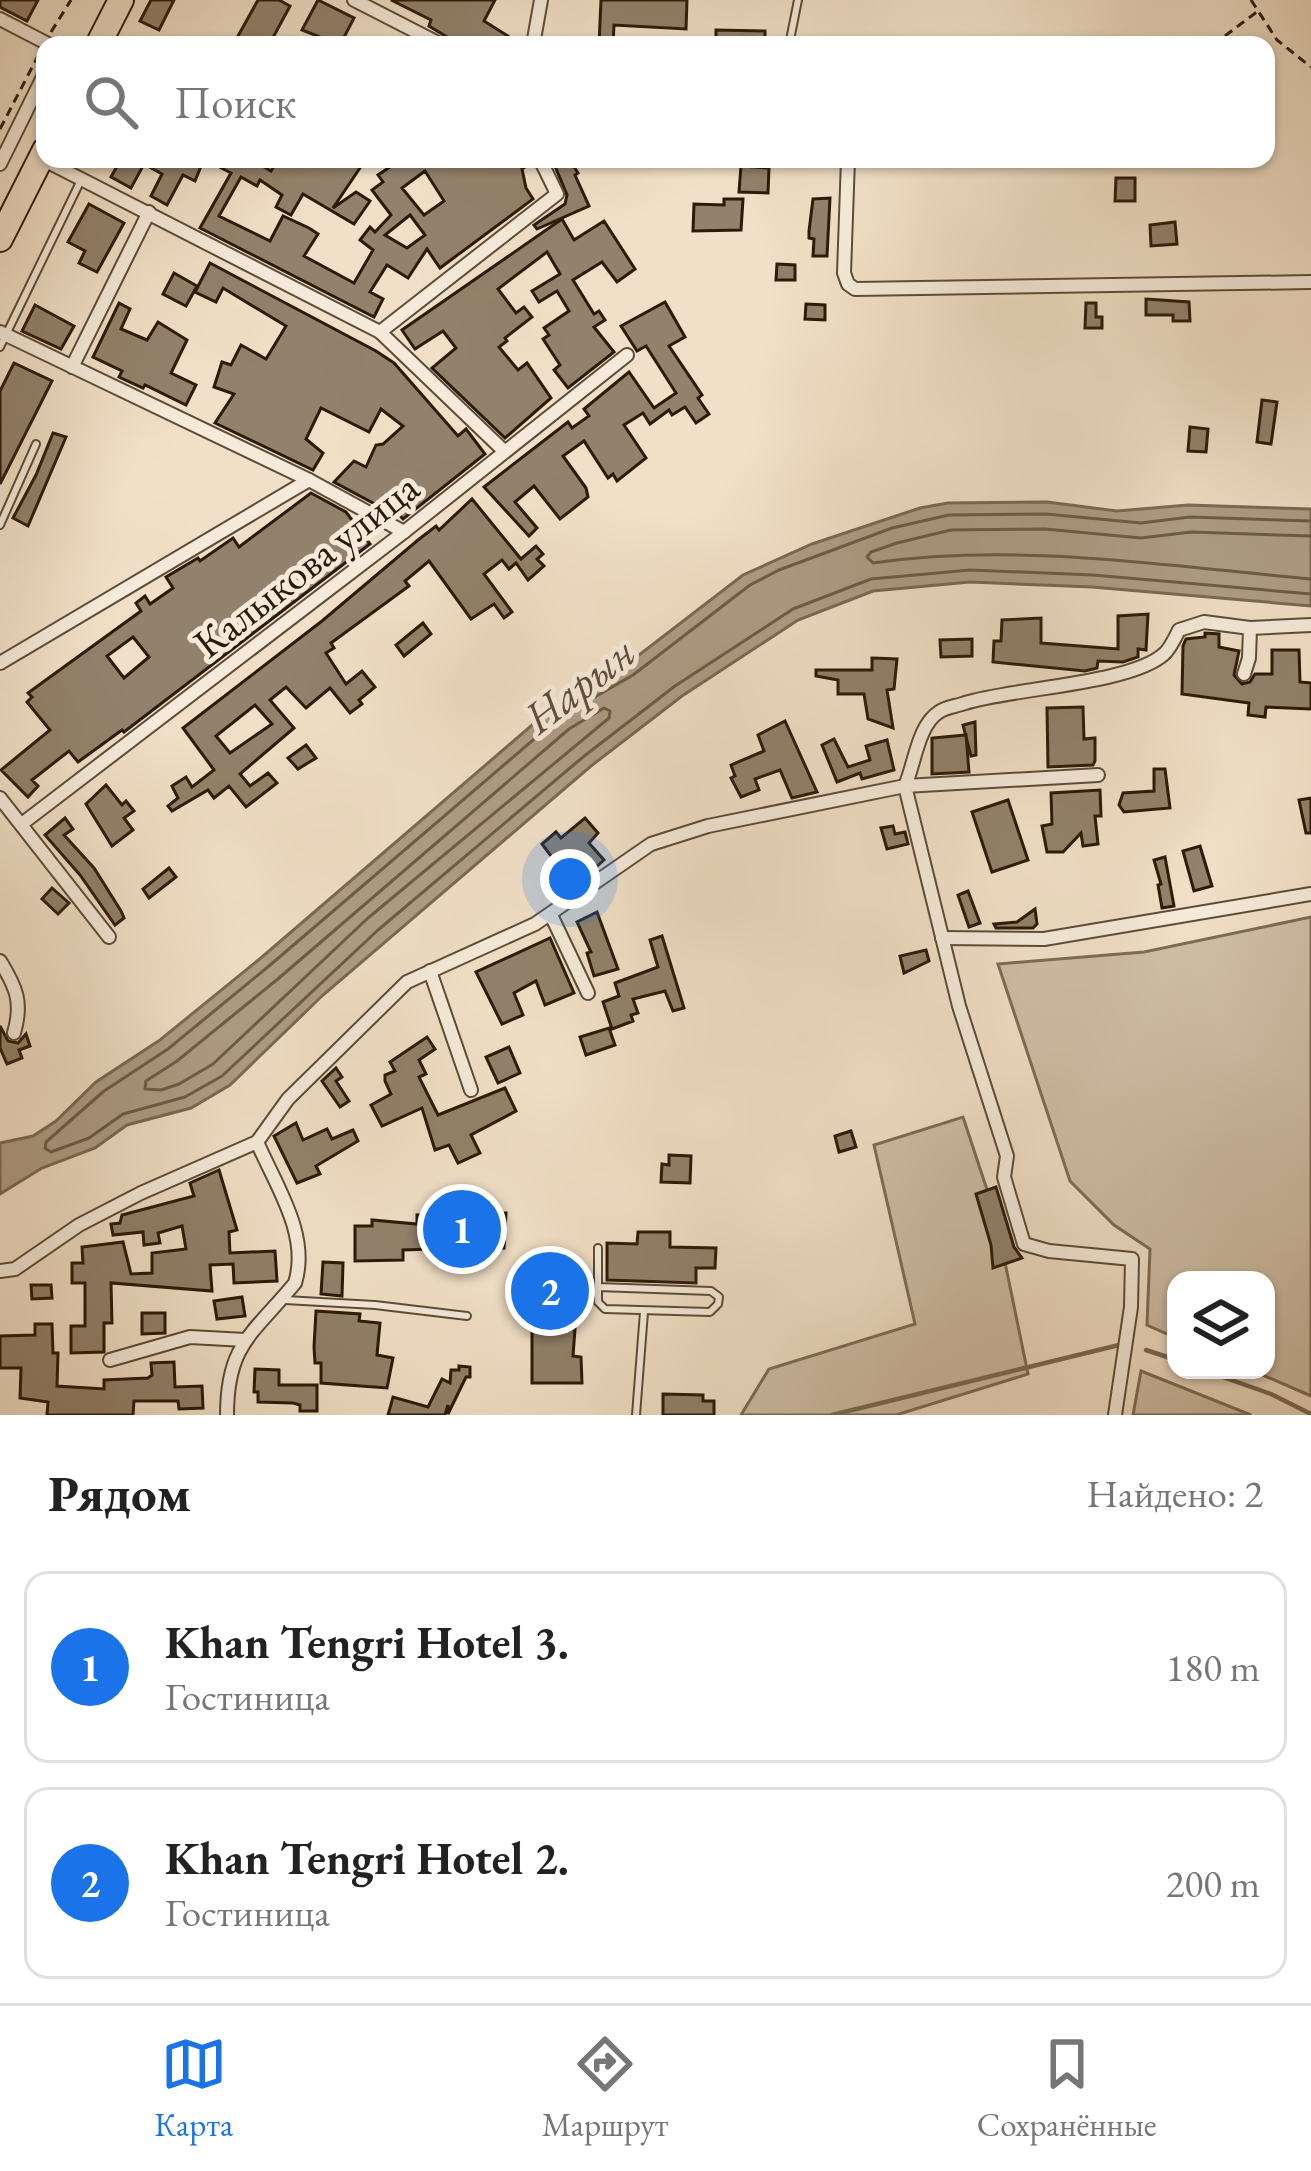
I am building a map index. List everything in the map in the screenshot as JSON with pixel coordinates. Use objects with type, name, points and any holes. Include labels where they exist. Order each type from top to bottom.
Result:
[{"type":"highway","points":[[103,36],[121,0]]},
{"type":"highway","points":[[0,239],[36,168]]},
{"type":"street","points":[[354,0],[424,36]]},
{"type":"street","points":[[535,36],[541,0]]},
{"type":"street","points":[[0,19],[36,38]]},
{"type":"street","points":[[0,164],[36,91]]},
{"type":"street","points":[[66,168],[380,332],[503,451]]},
{"type":"street","points":[[380,332],[557,194],[544,168]]},
{"type":"street","points":[[848,168],[844,273],[856,289],[1311,282]]},
{"type":"street","points":[[72,367],[148,212]]},
{"type":"street","points":[[2,338],[310,480],[404,532]]},
{"type":"street","name":"Калыкова улица","points":[[23,824],[627,355]]},
{"type":"street","points":[[0,663],[310,480]]},
{"type":"street","points":[[1114,1415],[1131,1307],[1132,1259],[1024,1244],[1004,1177],[1007,1156],[942,938],[904,786],[917,760],[920,733],[938,712],[1143,666],[1165,653],[1179,630],[1204,622],[1250,628],[1311,625]]},
{"type":"street","points":[[1244,674],[1250,628]]},
{"type":"street","points":[[0,1271],[15,1269],[79,1225],[140,1193],[256,1142],[288,1099],[407,982],[551,915],[652,844],[708,826],[904,786],[1098,775]]},
{"type":"street","points":[[0,798],[109,937]]},
{"type":"street","points":[[942,938],[1044,939],[1311,894]]},
{"type":"street","points":[[551,915],[588,993]]},
{"type":"street","points":[[0,961],[16,986],[21,1008],[14,1033]]},
{"type":"street","points":[[430,971],[471,1090]]},
{"type":"street","points":[[227,1415],[227,1383],[234,1358],[298,1272],[298,1240],[256,1142]]},
{"type":"street","points":[[110,1360],[190,1337],[244,1340]]},
{"type":"lane","points":[[791,36],[798,0]]},
{"type":"lane","points":[[2,338],[82,178]]},
{"type":"lane","points":[[0,525],[36,444]]},
{"type":"lane","points":[[598,1248],[598,1287],[600,1306],[710,1312],[716,1310],[718,1298],[711,1291],[598,1287]]},
{"type":"lane","points":[[281,1300],[467,1316]]},
{"type":"lane","points":[[636,1415],[644,1312]]},
{"type":"path","points":[[1251,0],[1274,36]]},
{"type":"path","points":[[1225,36],[1258,11]]},
{"type":"path","points":[[1275,37],[1311,67]]},
{"type":"shaded area","points":[[1311,917],[1311,1396],[1272,1379],[1275,1271],[1167,1271],[1167,1334],[1147,1325],[1150,1249],[1114,1225],[1070,1181],[998,964],[1144,952]]},
{"type":"shaded area","points":[[963,1117],[995,1214],[1028,1374],[896,1415],[741,1415],[769,1369],[915,1324],[874,1145]]},
{"type":"shaded area","points":[[1141,1371],[1251,1415],[1133,1415]]},
{"type":"water","points":[[1047,502],[1117,511],[1188,505],[1311,509],[1311,606],[970,582],[873,591],[798,620],[682,696],[591,766],[323,995],[230,1085],[191,1108],[127,1125],[95,1148],[42,1168],[0,1194],[0,1143],[33,1136],[56,1121],[96,1082],[160,1040],[262,957],[552,708],[626,665],[743,575],[812,544],[920,508],[948,503]]},
{"type":"building","points":[[0,0],[38,0],[27,21],[0,7]]},
{"type":"building","points":[[151,0],[174,0],[159,30],[140,21]]},
{"type":"building","points":[[258,0],[279,0],[290,6],[274,36],[238,36]]},
{"type":"building","points":[[318,0],[354,18],[345,36],[317,36],[302,30]]},
{"type":"building","points":[[391,0],[495,0],[484,21],[508,36],[445,36],[429,26],[431,20]]},
{"type":"building","points":[[601,0],[687,0],[686,29],[614,25],[613,36],[599,36]]},
{"type":"building","points":[[716,30],[765,31],[765,36],[716,36]]},
{"type":"building","points":[[116,168],[142,168],[131,188],[111,177]]},
{"type":"building","points":[[151,168],[200,168],[195,181],[183,175],[167,205],[151,196],[162,174]]},
{"type":"building","points":[[221,168],[360,168],[333,208],[356,192],[370,201],[354,224],[303,194],[291,215],[276,207],[282,195],[260,180],[257,186],[241,177],[219,216],[270,241],[283,216],[309,228],[318,234],[304,256],[354,283],[373,250],[360,240],[370,227],[375,232],[391,215],[372,190],[383,182],[378,175],[388,168],[524,168],[533,199],[440,268],[427,249],[408,278],[387,265],[370,292],[383,299],[374,317],[200,228],[231,173]],"holes":[[[425,171],[444,201],[424,215],[402,188]],[[410,215],[425,235],[407,248],[385,235]]]},
{"type":"building","points":[[556,168],[575,168],[589,206],[537,229],[534,225],[565,204],[567,195]]},
{"type":"building","points":[[741,168],[769,168],[768,193],[739,192]]},
{"type":"building","points":[[1116,178],[1135,178],[1135,201],[1115,201]]},
{"type":"building","points":[[830,198],[827,256],[813,256],[814,239],[809,238],[809,231],[813,199]]},
{"type":"building","points":[[724,199],[743,199],[741,230],[693,231],[694,204],[724,205]]},
{"type":"building","points":[[89,204],[124,223],[97,272],[79,263],[85,251],[68,242]]},
{"type":"building","points":[[562,219],[574,240],[604,221],[635,269],[617,282],[602,262],[573,280],[594,314],[599,311],[605,320],[594,327],[614,352],[568,388],[554,370],[560,365],[543,339],[549,335],[544,328],[569,311],[557,291],[539,302],[532,291],[560,274],[547,252],[498,289],[516,313],[524,307],[532,317],[499,347],[518,370],[527,363],[551,398],[505,438],[432,368],[456,348],[443,331],[415,349],[402,330]]},
{"type":"building","points":[[1175,222],[1177,244],[1151,246],[1150,225]]},
{"type":"building","points":[[210,263],[394,363],[458,436],[466,429],[485,454],[403,519],[389,504],[386,510],[334,482],[354,461],[366,467],[376,445],[403,426],[381,409],[369,432],[321,408],[306,439],[323,453],[313,470],[215,423],[234,394],[214,387],[222,362],[231,365],[241,345],[266,359],[286,326],[223,288],[216,302],[195,292]]},
{"type":"building","points":[[777,264],[795,265],[795,280],[776,280]]},
{"type":"building","points":[[174,273],[197,286],[186,306],[163,294]]},
{"type":"building","points":[[1146,299],[1189,302],[1190,321],[1173,321],[1173,315],[1146,315]]},
{"type":"building","points":[[665,302],[685,337],[669,346],[709,414],[696,423],[685,407],[672,415],[669,410],[650,424],[643,413],[624,425],[646,458],[617,481],[613,474],[608,478],[584,441],[563,456],[588,497],[560,519],[534,486],[515,502],[537,528],[529,536],[484,487],[568,422],[572,428],[589,416],[584,409],[629,372],[654,408],[676,393],[646,346],[637,351],[621,326]]},
{"type":"building","points":[[119,303],[130,309],[121,329],[147,340],[158,322],[187,340],[171,373],[196,385],[186,405],[119,377],[122,371],[93,357]]},
{"type":"building","points":[[1086,303],[1096,303],[1102,328],[1085,328]]},
{"type":"building","points":[[806,304],[825,305],[825,320],[805,319]]},
{"type":"building","points":[[35,305],[74,326],[61,349],[22,331]]},
{"type":"building","points":[[14,363],[52,381],[0,484],[0,391]]},
{"type":"building","points":[[1262,400],[1277,402],[1271,444],[1257,442]]},
{"type":"building","points":[[1190,427],[1208,429],[1206,452],[1188,451]]},
{"type":"building","points":[[53,433],[66,437],[28,526],[13,518]]},
{"type":"building","points":[[311,493],[346,512],[370,544],[124,732],[78,762],[69,751],[32,780],[38,786],[28,797],[1,770],[50,730],[27,702],[32,697],[28,693],[141,611],[136,603],[145,596],[150,604],[173,588],[166,577],[233,538],[239,547]],"holes":[[[133,637],[149,657],[124,678],[107,656]]]},
{"type":"building","points":[[472,499],[521,559],[536,546],[543,554],[537,559],[544,566],[528,580],[516,563],[509,569],[502,560],[484,574],[512,612],[504,618],[494,604],[471,619],[429,561],[405,581],[409,586],[331,643],[334,648],[326,653],[346,684],[362,671],[375,687],[359,700],[362,704],[350,713],[330,688],[306,708],[286,687],[270,700],[294,728],[240,774],[250,786],[268,773],[277,783],[246,807],[229,786],[214,798],[208,790],[172,811],[168,806],[178,798],[172,786],[186,777],[192,787],[214,770],[183,728],[436,526],[439,530]],"holes":[[[255,705],[272,724],[230,753],[216,736]]]},
{"type":"building","points":[[1148,614],[1146,650],[1138,649],[1138,657],[1123,662],[1098,661],[1097,668],[1085,671],[993,662],[1002,620],[1041,618],[1041,643],[1118,649],[1118,616]]},
{"type":"building","points":[[423,623],[431,634],[404,656],[396,645]]},
{"type":"building","points":[[1205,633],[1219,634],[1219,647],[1239,651],[1234,675],[1242,684],[1255,674],[1272,674],[1272,650],[1299,650],[1300,682],[1311,683],[1311,709],[1266,707],[1265,717],[1248,715],[1249,703],[1182,694],[1183,646],[1186,639],[1205,637]]},
{"type":"building","points":[[972,639],[972,656],[941,657],[940,640]]},
{"type":"building","points":[[872,658],[897,659],[894,689],[887,690],[893,728],[868,719],[864,694],[838,694],[838,680],[816,676],[816,670],[872,670]]},
{"type":"building","points":[[1083,707],[1084,739],[1095,738],[1093,765],[1048,767],[1047,708]]},
{"type":"building","points":[[785,721],[817,792],[792,798],[780,770],[755,779],[759,790],[741,797],[731,778],[735,776],[731,765],[764,751],[758,735]]},
{"type":"building","points":[[975,722],[976,755],[971,756],[963,725]]},
{"type":"building","points":[[966,735],[969,772],[932,774],[932,738]]},
{"type":"building","points":[[834,739],[848,767],[870,760],[866,746],[887,740],[894,770],[862,779],[860,773],[837,782],[822,745]]},
{"type":"building","points":[[306,745],[316,758],[298,769],[288,758]]},
{"type":"building","points":[[1154,769],[1165,769],[1170,808],[1124,812],[1119,805],[1123,793],[1154,791]]},
{"type":"building","points":[[106,785],[122,805],[126,801],[134,811],[124,818],[133,830],[112,846],[86,804]]},
{"type":"building","points":[[1100,790],[1101,816],[1095,816],[1098,844],[1083,846],[1081,833],[1063,852],[1047,852],[1042,826],[1052,824],[1051,793]]},
{"type":"building","points":[[1311,798],[1311,833],[1306,833],[1299,800]]},
{"type":"building","points":[[1008,800],[1028,860],[992,872],[972,812]]},
{"type":"building","points":[[65,818],[73,829],[64,835],[94,868],[121,911],[124,918],[115,925],[45,835]]},
{"type":"building","points":[[585,818],[598,833],[589,843],[604,860],[585,877],[569,860],[560,868],[542,844],[556,832],[561,838]]},
{"type":"building","points":[[893,826],[895,834],[905,832],[908,844],[887,849],[881,828]]},
{"type":"building","points":[[1200,846],[1212,886],[1194,891],[1183,851]]},
{"type":"building","points":[[1165,857],[1174,906],[1162,908],[1154,860]]},
{"type":"building","points":[[169,868],[176,877],[149,898],[143,889]]},
{"type":"building","points":[[52,888],[69,903],[58,914],[42,899]]},
{"type":"building","points":[[968,891],[980,923],[969,927],[958,895]]},
{"type":"building","points":[[1035,909],[1033,928],[996,928],[994,924],[1017,922]]},
{"type":"building","points":[[597,912],[618,969],[594,976],[587,953],[591,952],[577,922]]},
{"type":"building","points":[[662,936],[684,1008],[673,1011],[665,991],[633,999],[638,1013],[631,1015],[633,1021],[612,1029],[603,1002],[619,996],[615,983],[658,967],[650,940]]},
{"type":"building","points":[[550,938],[574,993],[545,1005],[536,981],[514,993],[523,1015],[502,1024],[476,972]]},
{"type":"building","points":[[926,950],[929,961],[904,973],[900,956]]},
{"type":"building","points":[[0,1026],[8,1041],[18,1043],[26,1034],[30,1046],[19,1050],[22,1058],[7,1064],[0,1048]]},
{"type":"building","points":[[609,1028],[615,1045],[586,1055],[580,1037]]},
{"type":"building","points":[[427,1037],[435,1049],[419,1060],[426,1074],[419,1077],[438,1115],[505,1088],[516,1111],[471,1135],[480,1153],[458,1163],[449,1145],[435,1150],[422,1108],[382,1126],[371,1105],[391,1094],[385,1081],[385,1075],[395,1071],[390,1062]]},
{"type":"building","points":[[509,1047],[520,1073],[498,1083],[486,1057]]},
{"type":"building","points":[[336,1068],[342,1077],[336,1081],[349,1101],[340,1107],[322,1081]]},
{"type":"building","points":[[296,1123],[303,1140],[327,1129],[332,1139],[353,1130],[358,1141],[316,1166],[320,1174],[297,1183],[274,1136]]},
{"type":"building","points":[[851,1131],[856,1147],[839,1152],[835,1136]]},
{"type":"building","points":[[669,1155],[691,1156],[690,1183],[661,1182],[662,1164],[669,1165]]},
{"type":"building","points":[[219,1170],[237,1230],[229,1232],[230,1253],[275,1251],[277,1281],[234,1283],[233,1264],[210,1265],[212,1291],[111,1283],[112,1323],[104,1323],[104,1352],[71,1353],[71,1326],[85,1326],[85,1283],[72,1283],[72,1263],[83,1263],[82,1247],[123,1242],[131,1274],[152,1273],[152,1253],[186,1249],[182,1226],[158,1233],[160,1243],[144,1245],[143,1232],[113,1235],[111,1224],[120,1223],[122,1215],[194,1196],[190,1183]]},
{"type":"building","points":[[996,1187],[1014,1247],[1022,1258],[993,1268],[976,1194]]},
{"type":"building","points":[[506,1213],[504,1248],[403,1250],[403,1260],[355,1261],[355,1226],[372,1226],[372,1220],[417,1224],[417,1215]]},
{"type":"building","points":[[638,1232],[670,1232],[670,1247],[716,1248],[715,1268],[696,1268],[696,1283],[607,1280],[607,1243],[637,1244]]},
{"type":"building","points":[[323,1262],[343,1263],[342,1296],[321,1294]]},
{"type":"building","points":[[532,1269],[563,1270],[569,1280],[568,1320],[570,1329],[575,1329],[573,1356],[581,1357],[582,1383],[532,1383]]},
{"type":"building","points":[[31,1285],[51,1285],[52,1298],[32,1299]]},
{"type":"building","points":[[242,1297],[245,1316],[217,1319],[214,1301]]},
{"type":"building","points":[[316,1311],[360,1314],[359,1321],[380,1323],[377,1355],[393,1358],[387,1388],[321,1383],[321,1363],[315,1363]]},
{"type":"building","points":[[142,1313],[165,1313],[165,1333],[142,1334]]},
{"type":"building","points":[[35,1324],[52,1324],[53,1353],[58,1353],[57,1386],[104,1389],[104,1380],[148,1378],[151,1363],[174,1362],[175,1387],[202,1386],[203,1408],[179,1409],[178,1401],[134,1401],[133,1415],[47,1415],[48,1402],[20,1398],[21,1368],[0,1368],[0,1336],[35,1335]]},
{"type":"building","points":[[470,1367],[470,1377],[448,1414],[448,1405],[445,1415],[388,1415],[393,1397],[428,1407],[442,1379],[450,1383],[451,1370]]},
{"type":"building","points":[[255,1369],[279,1370],[279,1385],[317,1385],[317,1411],[300,1411],[300,1405],[293,1403],[258,1402]]},
{"type":"building","points":[[663,1394],[703,1395],[703,1401],[714,1401],[714,1415],[663,1415]]},
{"type":"waterway","points":[[832,1415],[1119,1345]]},
{"type":"waterway","points":[[1146,1350],[1167,1357]]},
{"type":"waterway","points":[[1228,1379],[1311,1414]]},
{"type":"place","name":"Khan Tengri Hotel 3.","points":[[462,1229]]},
{"type":"place","name":"Khan Tengri Hotel 2.","points":[[550,1291]]},
{"type":"water label","name":"Нарын","points":[[579,684]]}]
